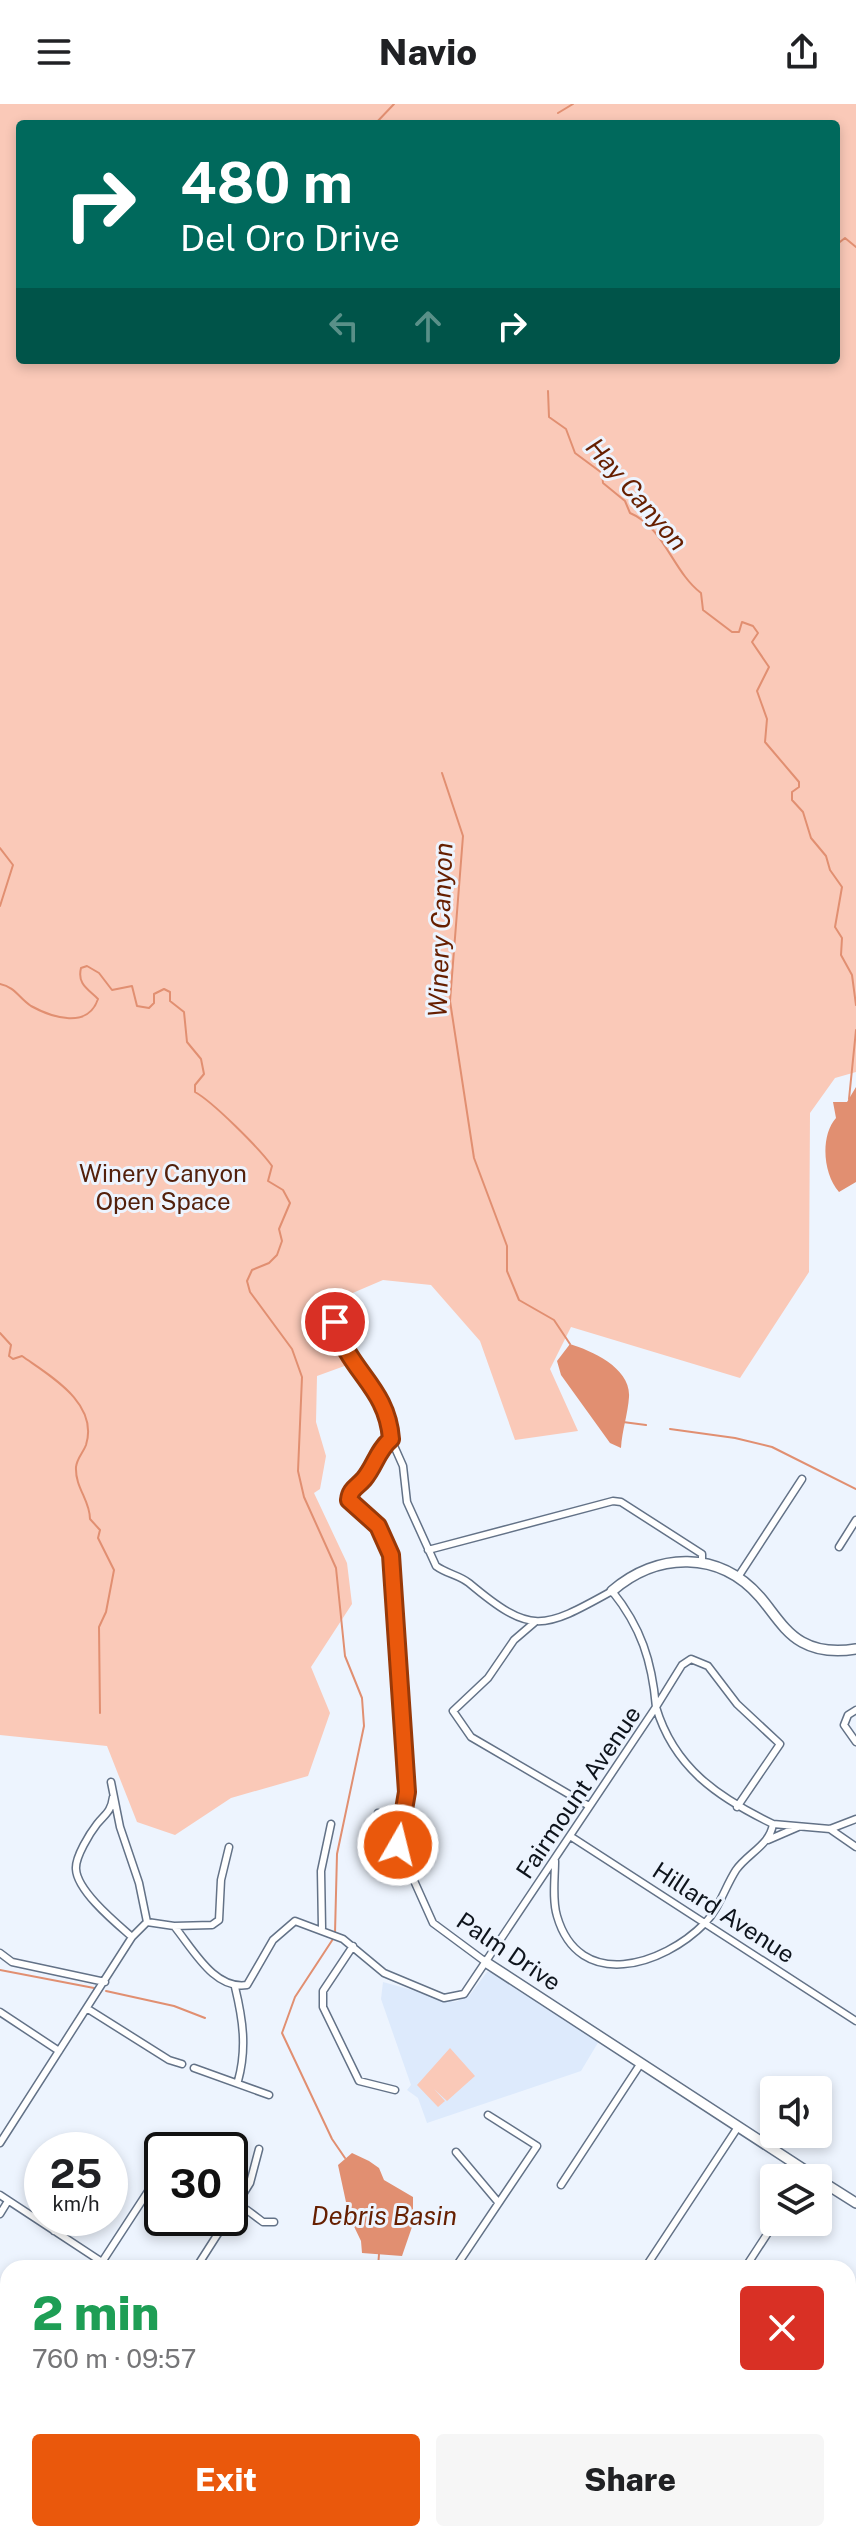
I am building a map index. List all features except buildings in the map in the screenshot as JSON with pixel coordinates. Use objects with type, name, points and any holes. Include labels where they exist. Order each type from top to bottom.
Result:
[{"type":"street","points":[[335,1302],[332,1311],[341,1347],[380,1397],[389,1418],[391,1439],[403,1466],[407,1502],[428,1550],[442,1570],[460,1577],[504,1611],[526,1622],[535,1622],[582,1607],[649,1567],[702,1562],[738,1577],[802,1643],[836,1651],[856,1649]]},
{"type":"street","points":[[391,1439],[379,1450],[366,1477],[354,1487],[349,1500],[378,1526],[391,1555],[407,1792],[398,1845]]},
{"type":"street","points":[[738,1577],[802,1479]]},
{"type":"street","points":[[428,1550],[613,1501],[688,1543],[702,1554],[702,1562]]},
{"type":"street","points":[[839,1547],[856,1520]]},
{"type":"street","name":"Fairmount Avenue","points":[[325,1930],[353,1946],[379,1971],[451,1999],[470,1989],[656,1707],[644,1640],[612,1591]]},
{"type":"street","points":[[535,1622],[514,1640],[488,1678],[453,1711],[471,1737],[589,1806]]},
{"type":"street","points":[[737,1807],[780,1744],[737,1704],[701,1661],[691,1659],[682,1665],[656,1707],[676,1752],[691,1771],[737,1807],[773,1824],[830,1829],[856,1847]]},
{"type":"street","points":[[856,1710],[848,1715],[844,1725],[856,1742]]},
{"type":"street","points":[[111,1782],[147,1922]]},
{"type":"street","points":[[113,1797],[111,1810],[97,1824],[76,1863],[75,1873],[108,1917],[132,1937]]},
{"type":"street","name":"Palm Drive","points":[[378,1813],[390,1842],[398,1845],[433,1923],[487,1963],[793,2164]]},
{"type":"street","points":[[830,1829],[856,1819]]},
{"type":"street","points":[[174,1926],[221,1982],[235,1987],[247,1985],[282,1928],[295,1921],[325,1930],[321,1871],[331,1824]]},
{"type":"street","points":[[768,1840],[773,1824]]},
{"type":"street","points":[[555,1858],[556,1914],[573,1948],[598,1965],[666,1954],[706,1922],[737,1869],[768,1840],[801,1825]]},
{"type":"street","name":"Hillard Avenue","points":[[570,1836],[856,2021]]},
{"type":"street","points":[[147,1922],[174,1926],[212,1925],[219,1920],[221,1880],[229,1847]]},
{"type":"street","points":[[0,2143],[132,1937],[147,1922]]},
{"type":"street","points":[[353,1946],[323,1991],[323,2007],[359,2081],[395,2090]]},
{"type":"street","points":[[0,1953],[12,1962],[105,1982]]},
{"type":"street","points":[[235,1987],[243,2023],[244,2058],[238,2081]]},
{"type":"street","points":[[88,2009],[169,2060],[182,2064]]},
{"type":"street","points":[[0,2012],[59,2051]]},
{"type":"street","points":[[561,2185],[641,2063]]},
{"type":"street","points":[[194,2068],[238,2081],[269,2095]]},
{"type":"street","points":[[460,2260],[537,2146],[488,2115]]},
{"type":"street","points":[[650,2260],[738,2127]]},
{"type":"street","points":[[248,2186],[259,2149]]},
{"type":"street","points":[[456,2152],[498,2202]]},
{"type":"street","name":"Palm Drive","points":[[832,2189],[856,2203]]},
{"type":"street","points":[[0,2195],[24,2211]]},
{"type":"street","points":[[103,2260],[144,2198]]},
{"type":"street","points":[[0,2214],[8,2201]]},
{"type":"street","points":[[248,2211],[263,2222],[274,2222]]},
{"type":"street","points":[[62,2236],[99,2260]]},
{"type":"street","points":[[201,2260],[216,2236]]},
{"type":"street","points":[[750,2260],[766,2236]]},
{"type":"shaded area","points":[[487,1972],[496,1972],[599,2041],[581,2071],[427,2123],[418,2098],[407,2090],[411,2085],[381,1999],[383,1982],[455,2002],[469,1996]]},
{"type":"green space","name":"Winery Canyon Open Space","points":[[0,104],[856,104],[856,1072],[835,1078],[810,1113],[809,1272],[740,1378],[571,1327],[550,1369],[578,1431],[515,1440],[480,1341],[431,1285],[383,1280],[334,1301],[332,1307],[344,1356],[350,1364],[317,1376],[316,1422],[326,1456],[320,1489],[314,1493],[347,1563],[352,1604],[311,1667],[330,1713],[308,1776],[231,1798],[175,1835],[137,1822],[107,1746],[0,1735]]},
{"type":"green space","points":[[450,2048],[475,2076],[447,2101],[434,2089],[445,2101],[438,2107],[417,2085]]},
{"type":"water","points":[[856,1087],[856,1182],[839,1192],[827,1165],[827,1135],[836,1118],[833,1102],[847,1102]]},
{"type":"water","points":[[570,1344],[599,1356],[624,1377],[629,1397],[621,1448],[610,1443],[561,1375],[557,1361]]},
{"type":"water","name":"Debris Basin","points":[[352,2153],[379,2168],[384,2180],[413,2197],[413,2224],[402,2256],[362,2253],[361,2241],[349,2216],[338,2165]]},
{"type":"waterway","points":[[379,120],[394,104]]},
{"type":"waterway","points":[[558,113],[573,104]]},
{"type":"waterway","points":[[840,242],[845,238],[856,247]]},
{"type":"waterway","name":"Hay Canyon","points":[[548,391],[549,417],[566,429],[575,453],[602,473],[603,483],[625,501],[630,513],[652,528],[683,574],[701,593],[703,610],[732,632],[739,632],[742,622],[753,626],[758,633],[752,642],[769,667],[757,691],[767,719],[765,742],[799,782],[799,787],[792,792],[792,800],[803,812],[811,838],[826,856],[830,870],[842,887],[835,927],[842,938],[841,955],[852,975],[856,1005]]},
{"type":"waterway","name":"Winery Canyon","points":[[442,773],[463,836],[450,1001],[474,1158],[507,1246],[507,1271],[519,1300],[554,1320],[570,1344]]},
{"type":"waterway","points":[[0,848],[13,865],[0,906]]},
{"type":"waterway","points":[[0,984],[31,1006],[69,1018],[86,1014],[98,999],[84,986],[81,978],[81,968],[87,966],[99,973],[112,990],[132,986],[137,1006],[149,1008],[154,1003],[154,994],[164,989],[170,992],[170,1001],[184,1012],[187,1042],[201,1059],[204,1074],[195,1085],[195,1092],[224,1115],[266,1158],[272,1166],[268,1181],[283,1190],[290,1203],[279,1229],[282,1241],[277,1255],[269,1263],[252,1270],[247,1281],[250,1292],[292,1349],[302,1377],[298,1471],[304,1497],[336,1568],[345,1656],[362,1698],[364,1726],[337,1854],[335,1933]]},
{"type":"waterway","name":"Hay Canyon","points":[[849,1099],[856,1030]]},
{"type":"waterway","points":[[0,1333],[11,1345],[9,1356],[13,1359],[22,1356],[58,1382],[79,1404],[85,1416],[88,1430],[86,1445],[76,1474],[90,1519],[100,1530],[98,1538],[114,1570],[106,1612],[99,1627],[100,1713]]},
{"type":"waterway","points":[[623,1422],[646,1425]]},
{"type":"waterway","points":[[670,1429],[735,1438],[772,1447],[856,1489]]},
{"type":"waterway","points":[[333,1939],[295,1997],[282,2033],[332,2139],[345,2158]]},
{"type":"waterway","points":[[0,1970],[94,1988]]},
{"type":"waterway","points":[[106,1991],[174,2006],[205,2018]]},
{"type":"waterway","points":[[379,2254],[379,2260]]},
{"type":"route","points":[[335,1322],[341,1347],[380,1397],[389,1418],[391,1439],[379,1450],[366,1477],[349,1494],[349,1500],[378,1526],[391,1555],[407,1792],[398,1845]]}]
